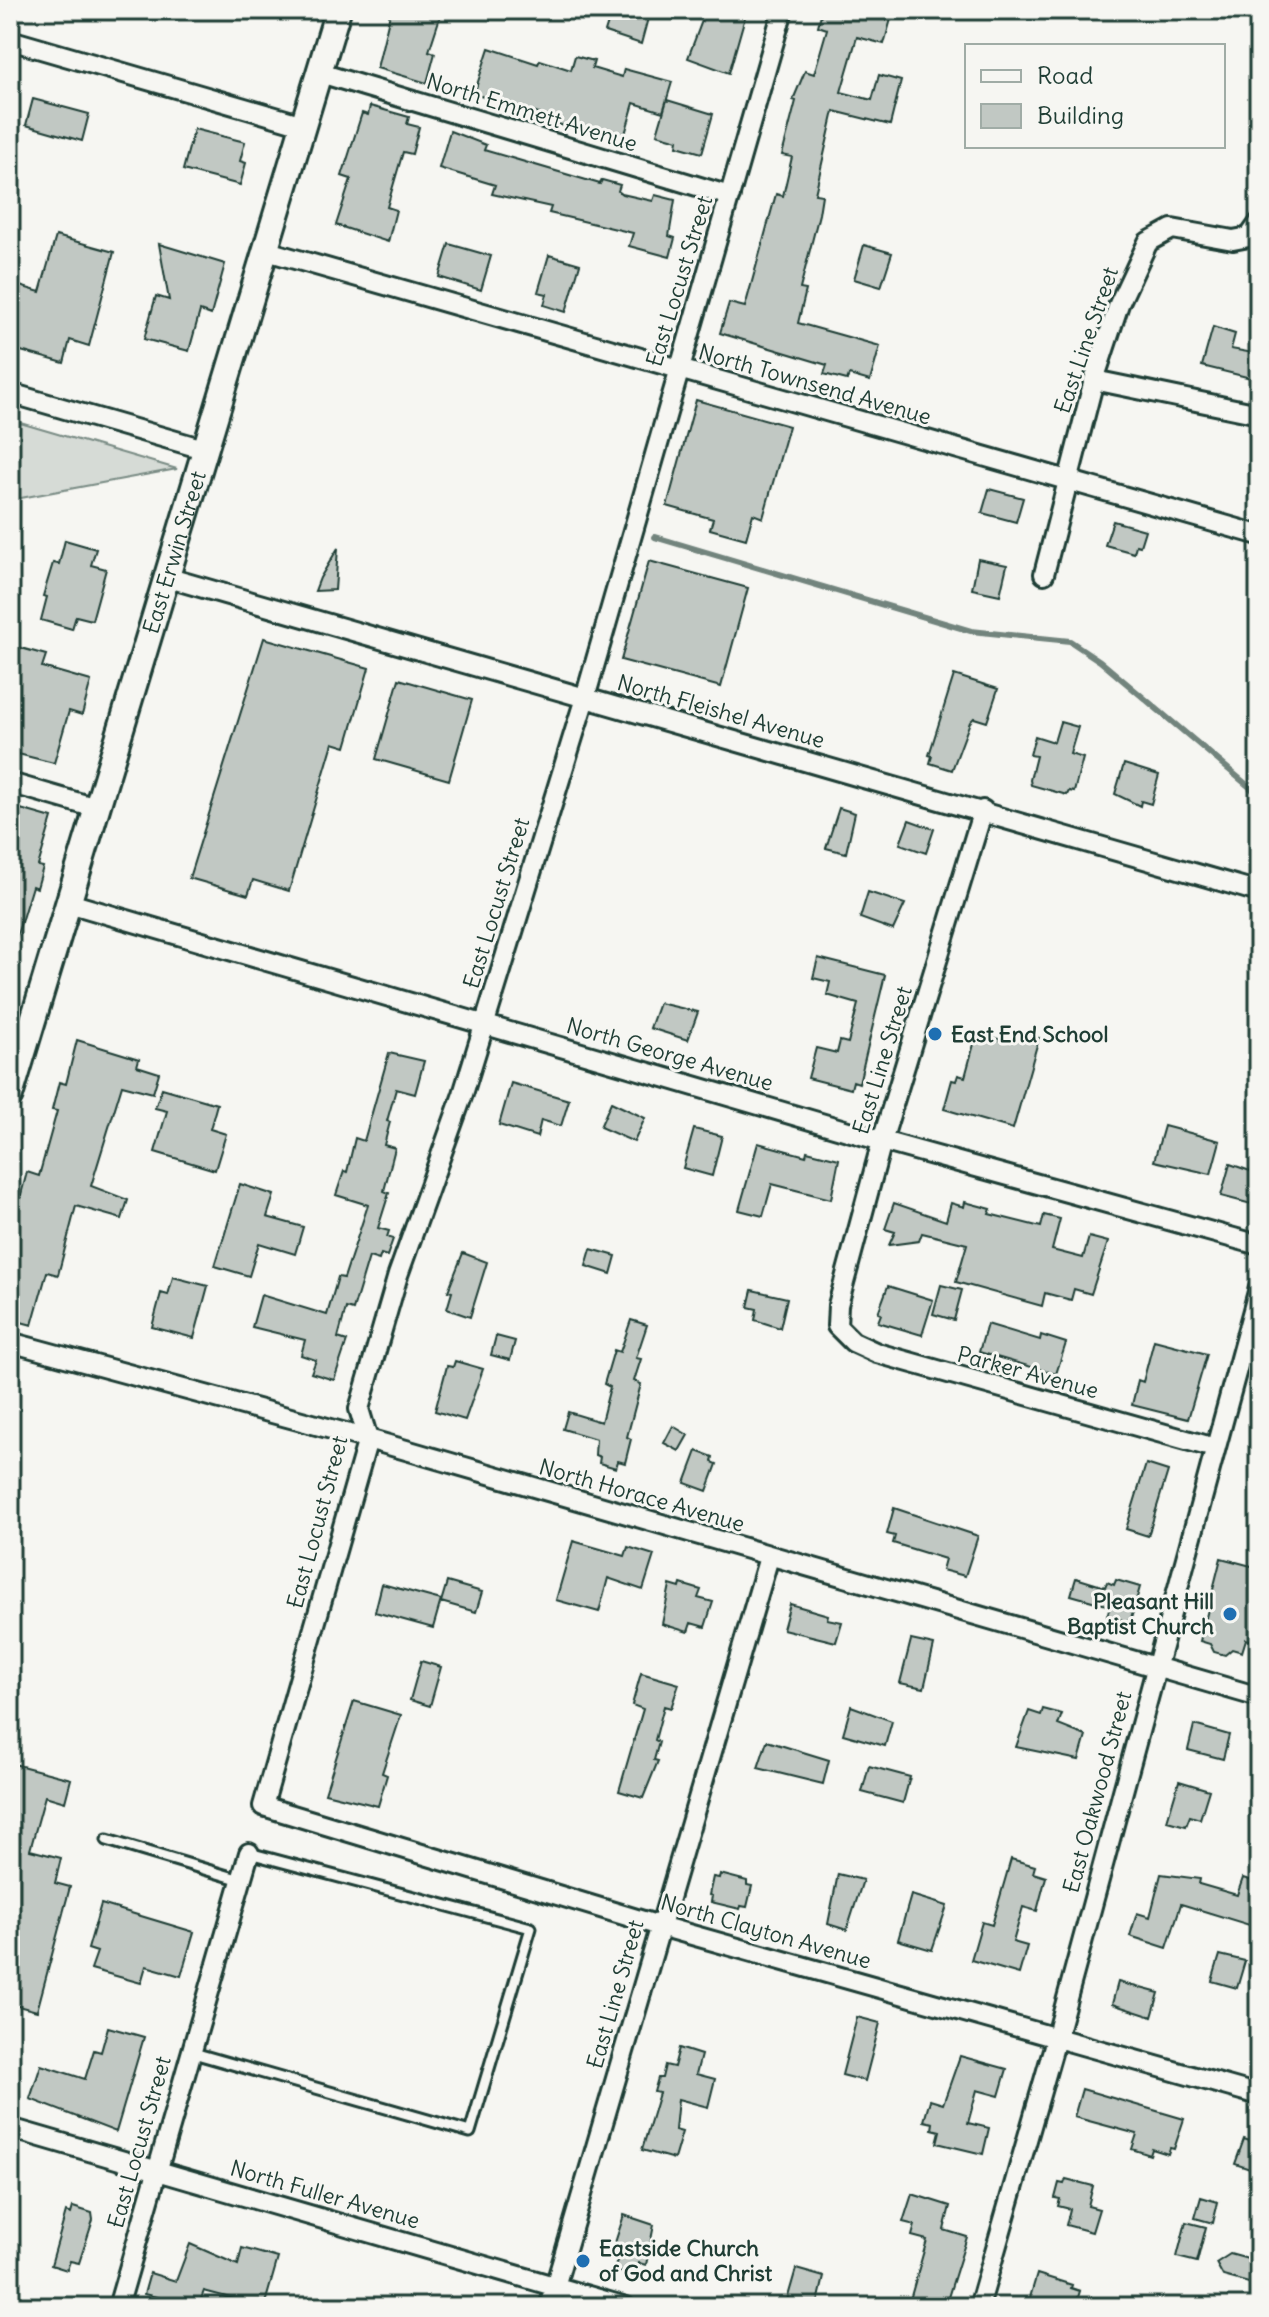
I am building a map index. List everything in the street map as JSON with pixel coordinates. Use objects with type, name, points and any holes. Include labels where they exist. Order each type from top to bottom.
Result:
[{"type":"main road","name":"East Erwin Street","points":[[10,1096],[169,578],[338,10]]},
{"type":"street","name":"East Locust Street","points":[[263,1806],[368,1439],[359,1409],[398,1275],[434,1182],[585,698],[677,369],[783,10]]},
{"type":"street","points":[[10,40],[303,125]]},
{"type":"street","name":"North Emmett Avenue","points":[[320,73],[730,196]]},
{"type":"street","name":"East Line Street","points":[[1044,574],[1094,380],[1119,304],[1148,242],[1172,229],[1233,240],[1249,237],[1259,223]]},
{"type":"street","name":"North Townsend Avenue","points":[[267,251],[1259,535]]},
{"type":"street","points":[[1094,380],[1259,414]]},
{"type":"street","points":[[10,393],[207,450]]},
{"type":"street","name":"North Fleishel Avenue","points":[[169,578],[1259,892]]},
{"type":"street","points":[[10,783],[96,808]]},
{"type":"street","name":"East Line Street","points":[[837,1326],[838,1305],[882,1141],[983,810]]},
{"type":"street","name":"North George Avenue","points":[[69,903],[882,1141],[1259,1245]]},
{"type":"street","name":"East Oakwood Street","points":[[979,2307],[1056,2039],[1259,1288]]},
{"type":"street","name":"Parker Avenue","points":[[837,1326],[842,1334],[877,1353],[1215,1448]]},
{"type":"street","name":"North Horace Avenue","points":[[10,1342],[368,1439],[1259,1697]]},
{"type":"street","name":"East Line Street","points":[[549,2307],[769,1557]]},
{"type":"street","name":"North Clayton Avenue","points":[[263,1806],[660,1926],[1259,2095]]},
{"type":"street","name":"East Locust Street","points":[[118,2307],[155,2169],[249,1853]]},
{"type":"street","name":"North Fuller Avenue","points":[[10,2128],[626,2307]]},
{"type":"lane","points":[[107,1840],[241,1880]]},
{"type":"lane","points":[[190,2052],[470,2132],[531,1928],[249,1853]]},
{"type":"shaded area","points":[[10,420],[177,469],[10,500]]},
{"type":"building","points":[[391,10],[428,10],[441,14],[429,51],[435,53],[427,83],[377,68]]},
{"type":"building","points":[[612,10],[633,10],[648,18],[641,44],[605,32]]},
{"type":"building","points":[[706,10],[747,10],[729,73],[688,58]]},
{"type":"building","points":[[822,10],[871,10],[870,14],[891,19],[884,44],[857,37],[841,92],[872,100],[879,75],[901,81],[890,125],[834,111],[815,194],[822,195],[819,214],[800,289],[806,290],[798,323],[880,346],[870,381],[849,375],[847,380],[824,374],[827,365],[720,333],[729,303],[745,307],[776,194],[783,196],[792,157],[782,155],[796,101],[793,100],[805,71],[814,74],[827,29],[818,26]]},
{"type":"building","points":[[489,48],[538,64],[540,60],[571,70],[575,56],[594,61],[592,68],[622,77],[624,69],[672,82],[663,112],[634,103],[623,141],[557,124],[558,120],[474,94]]},
{"type":"building","points":[[33,99],[89,114],[82,141],[26,125]]},
{"type":"building","points":[[667,100],[713,114],[702,153],[677,146],[678,140],[657,134]]},
{"type":"building","points":[[370,106],[409,117],[407,124],[419,127],[412,154],[403,152],[387,207],[396,210],[388,242],[336,225],[351,179],[342,176],[362,113],[368,115]]},
{"type":"building","points":[[194,129],[245,142],[240,161],[246,163],[240,185],[183,170]]},
{"type":"building","points":[[450,131],[486,145],[484,150],[600,184],[602,180],[620,185],[618,191],[622,194],[653,201],[655,195],[675,200],[669,236],[675,238],[670,257],[629,246],[633,233],[549,213],[551,207],[492,194],[495,185],[439,168]]},
{"type":"building","points":[[56,236],[114,252],[89,346],[70,340],[64,363],[10,348],[10,283],[40,292]]},
{"type":"building","points":[[159,244],[225,264],[211,315],[200,311],[189,351],[144,339],[156,296],[169,300]]},
{"type":"building","points":[[449,244],[491,256],[481,290],[439,277]]},
{"type":"building","points":[[864,245],[892,253],[881,287],[854,279]]},
{"type":"building","points":[[549,255],[580,264],[566,312],[544,305],[547,294],[538,292]]},
{"type":"building","points":[[1213,327],[1235,334],[1231,349],[1259,354],[1259,380],[1202,366]]},
{"type":"building","points":[[696,400],[789,426],[763,518],[753,514],[746,539],[710,529],[713,519],[667,506]]},
{"type":"building","points":[[989,489],[1023,498],[1016,522],[982,513]]},
{"type":"building","points":[[1113,521],[1145,530],[1134,553],[1105,545]]},
{"type":"building","points":[[65,540],[96,549],[91,565],[106,569],[92,620],[76,616],[72,629],[41,620],[47,597],[43,596],[53,563],[59,564]]},
{"type":"building","points":[[338,548],[335,590],[315,591],[320,578]]},
{"type":"building","points":[[978,559],[1007,565],[1000,595],[972,589]]},
{"type":"building","points":[[649,561],[748,588],[721,687],[621,660]]},
{"type":"building","points":[[264,638],[369,668],[346,747],[333,743],[289,891],[253,880],[248,895],[189,878]]},
{"type":"building","points":[[10,645],[46,655],[42,667],[91,681],[82,715],[69,711],[54,763],[10,752]]},
{"type":"building","points":[[954,675],[998,689],[987,722],[974,718],[970,722],[952,770],[930,763],[932,756],[929,755]]},
{"type":"building","points":[[399,679],[472,700],[449,780],[376,759]]},
{"type":"building","points":[[1060,722],[1078,727],[1070,754],[1083,758],[1074,792],[1069,791],[1067,795],[1031,785],[1030,780],[1036,756],[1030,755],[1035,736],[1054,742]]},
{"type":"building","points":[[1124,764],[1159,775],[1151,804],[1141,801],[1140,806],[1115,794]]},
{"type":"building","points":[[10,806],[52,818],[38,866],[43,867],[37,888],[32,886],[14,945],[10,944]]},
{"type":"building","points":[[839,808],[855,813],[846,853],[826,848]]},
{"type":"building","points":[[909,820],[934,829],[926,853],[900,844]]},
{"type":"building","points":[[868,892],[905,904],[893,930],[860,918]]},
{"type":"building","points":[[818,958],[885,975],[859,1083],[853,1081],[851,1089],[808,1078],[816,1048],[837,1053],[840,1041],[848,1043],[858,1004],[827,995],[830,982],[813,978]]},
{"type":"building","points":[[659,1003],[698,1012],[688,1040],[650,1028]]},
{"type":"building","points":[[1012,1030],[1039,1038],[1013,1129],[944,1109],[952,1080],[956,1081],[958,1075],[965,1077],[977,1033],[1009,1042]]},
{"type":"building","points":[[77,1040],[139,1059],[137,1066],[159,1073],[153,1093],[122,1085],[91,1186],[128,1200],[122,1219],[76,1206],[58,1275],[47,1272],[32,1325],[10,1319],[10,1236],[27,1172],[39,1176],[57,1111],[52,1110],[59,1082],[66,1084]]},
{"type":"building","points":[[389,1053],[424,1061],[415,1094],[396,1089],[384,1145],[395,1148],[384,1191],[389,1193],[378,1228],[389,1231],[387,1237],[393,1239],[387,1256],[381,1254],[379,1260],[369,1257],[353,1310],[346,1308],[338,1338],[347,1341],[334,1380],[311,1373],[316,1360],[301,1355],[305,1340],[252,1327],[261,1295],[327,1315],[338,1277],[344,1278],[368,1205],[336,1195],[344,1171],[347,1172],[355,1138],[364,1141]]},
{"type":"building","points":[[511,1083],[569,1100],[561,1126],[541,1120],[537,1137],[499,1125]]},
{"type":"building","points":[[162,1088],[217,1104],[210,1129],[226,1134],[215,1170],[155,1152],[167,1111],[155,1108]]},
{"type":"building","points":[[611,1102],[645,1118],[634,1142],[600,1127]]},
{"type":"building","points":[[1164,1126],[1220,1141],[1211,1174],[1154,1161]]},
{"type":"building","points":[[694,1129],[722,1136],[712,1176],[683,1168]]},
{"type":"building","points":[[758,1143],[806,1156],[807,1151],[839,1159],[831,1199],[772,1184],[763,1216],[739,1210]]},
{"type":"building","points":[[1230,1164],[1259,1174],[1259,1206],[1221,1196]]},
{"type":"building","points":[[240,1184],[274,1195],[267,1217],[303,1227],[295,1254],[259,1243],[249,1276],[215,1266]]},
{"type":"building","points":[[965,1202],[991,1209],[989,1214],[1041,1227],[1044,1215],[1060,1219],[1052,1250],[1083,1258],[1089,1237],[1108,1242],[1091,1294],[1074,1289],[1071,1300],[1045,1293],[1042,1306],[956,1282],[967,1244],[922,1233],[919,1241],[889,1245],[895,1232],[885,1229],[894,1203],[946,1221],[951,1203],[964,1207]]},
{"type":"building","points":[[591,1249],[616,1256],[611,1274],[586,1266]]},
{"type":"building","points":[[463,1253],[487,1262],[470,1317],[447,1309],[452,1292],[448,1291]]},
{"type":"building","points":[[173,1277],[208,1286],[194,1338],[152,1327],[161,1293],[168,1295]]},
{"type":"building","points":[[941,1285],[962,1290],[954,1320],[933,1314]]},
{"type":"building","points":[[888,1286],[933,1300],[922,1335],[878,1322],[881,1314],[878,1313]]},
{"type":"building","points":[[752,1290],[787,1298],[780,1328],[755,1320],[757,1309],[748,1307]]},
{"type":"building","points":[[631,1320],[647,1325],[636,1358],[641,1359],[634,1381],[641,1384],[627,1437],[631,1439],[625,1463],[618,1461],[616,1468],[599,1463],[600,1457],[595,1455],[596,1439],[563,1429],[568,1412],[601,1422],[610,1387],[604,1384],[614,1350],[620,1352]]},
{"type":"building","points":[[987,1324],[1040,1340],[1041,1335],[1066,1343],[1056,1374],[979,1352]]},
{"type":"building","points":[[496,1336],[515,1341],[510,1360],[491,1355]]},
{"type":"building","points":[[1154,1340],[1207,1354],[1188,1419],[1132,1405],[1138,1380],[1143,1382]]},
{"type":"building","points":[[455,1361],[483,1369],[465,1420],[435,1411],[447,1366],[453,1367]]},
{"type":"building","points":[[673,1426],[688,1435],[679,1451],[664,1443]]},
{"type":"building","points":[[697,1451],[713,1457],[712,1462],[717,1464],[707,1491],[685,1483]]},
{"type":"building","points":[[1146,1464],[1168,1471],[1148,1536],[1126,1529]]},
{"type":"building","points":[[894,1508],[978,1536],[965,1576],[942,1570],[945,1559],[893,1543],[895,1536],[887,1534]]},
{"type":"building","points":[[573,1541],[625,1556],[628,1547],[654,1555],[643,1590],[608,1578],[599,1612],[556,1600]]},
{"type":"building","points":[[1221,1558],[1259,1568],[1259,1643],[1246,1639],[1242,1652],[1232,1649],[1225,1655],[1214,1652],[1210,1644],[1200,1641]]},
{"type":"building","points":[[1076,1578],[1105,1587],[1107,1582],[1114,1585],[1116,1580],[1140,1587],[1130,1622],[1107,1616],[1110,1606],[1071,1595]]},
{"type":"building","points":[[447,1582],[482,1592],[476,1612],[441,1602]]},
{"type":"building","points":[[382,1584],[441,1600],[433,1628],[375,1612]]},
{"type":"building","points":[[681,1584],[701,1590],[698,1598],[713,1602],[705,1627],[691,1623],[688,1632],[662,1624],[670,1585],[680,1588]]},
{"type":"building","points":[[790,1604],[842,1622],[836,1642],[783,1629]]},
{"type":"building","points":[[911,1640],[934,1645],[924,1688],[900,1683]]},
{"type":"building","points":[[421,1661],[441,1667],[430,1706],[410,1700]]},
{"type":"building","points":[[641,1673],[679,1684],[671,1708],[664,1706],[655,1740],[659,1742],[654,1760],[658,1761],[643,1798],[619,1791],[643,1709],[632,1705]]},
{"type":"building","points":[[354,1701],[401,1715],[382,1773],[387,1775],[378,1806],[325,1793]]},
{"type":"building","points":[[851,1706],[892,1721],[885,1746],[843,1734]]},
{"type":"building","points":[[1043,1709],[1062,1714],[1058,1725],[1086,1736],[1079,1760],[1016,1747],[1029,1711],[1041,1715]]},
{"type":"building","points":[[1194,1725],[1229,1735],[1223,1759],[1188,1750]]},
{"type":"building","points":[[767,1741],[829,1760],[823,1784],[758,1768]]},
{"type":"building","points":[[10,1763],[71,1779],[65,1802],[45,1796],[30,1850],[61,1858],[55,1883],[70,1887],[37,2011],[10,2004]]},
{"type":"building","points":[[869,1766],[910,1777],[903,1803],[862,1792]]},
{"type":"building","points":[[1179,1781],[1209,1790],[1200,1819],[1190,1816],[1186,1826],[1167,1821]]},
{"type":"building","points":[[1011,1859],[1035,1866],[1033,1873],[1046,1877],[1037,1911],[1023,1907],[1013,1942],[1027,1946],[1019,1974],[971,1960],[982,1922],[992,1925]]},
{"type":"building","points":[[720,1874],[747,1881],[747,1885],[752,1886],[747,1907],[741,1906],[740,1909],[711,1902],[712,1896],[709,1895],[713,1877],[719,1878]]},
{"type":"building","points":[[838,1874],[863,1880],[847,1930],[828,1924]]},
{"type":"building","points":[[1161,1874],[1200,1879],[1199,1884],[1237,1895],[1243,1878],[1259,1883],[1259,1928],[1181,1904],[1167,1948],[1130,1936],[1137,1913],[1150,1917]]},
{"type":"building","points":[[911,1895],[947,1906],[932,1950],[898,1940]]},
{"type":"building","points":[[101,1904],[194,1932],[181,1976],[146,1966],[141,1983],[91,1969],[97,1952],[88,1949]]},
{"type":"building","points":[[1220,1955],[1245,1961],[1237,1988],[1212,1981]]},
{"type":"building","points":[[1118,1982],[1159,1993],[1152,2017],[1112,2004]]},
{"type":"building","points":[[857,2017],[880,2023],[865,2081],[842,2075]]},
{"type":"building","points":[[108,2027],[144,2037],[116,2132],[30,2099],[41,2065],[85,2079],[94,2050],[101,2052]]},
{"type":"building","points":[[679,2048],[701,2055],[696,2074],[715,2079],[708,2107],[678,2099],[675,2130],[682,2132],[674,2159],[642,2150],[659,2093],[654,2092],[658,2078],[662,2078],[665,2065],[674,2067]]},
{"type":"building","points":[[960,2056],[1007,2069],[999,2096],[977,2090],[968,2123],[989,2128],[983,2154],[937,2143],[940,2131],[932,2129],[933,2123],[924,2121],[930,2100],[943,2104]]},
{"type":"building","points":[[1082,2089],[1184,2119],[1174,2149],[1170,2148],[1168,2154],[1152,2149],[1150,2155],[1132,2149],[1137,2134],[1074,2117]]},
{"type":"building","points":[[1244,2139],[1259,2144],[1259,2172],[1235,2164]]},
{"type":"building","points":[[1066,2179],[1093,2186],[1088,2206],[1099,2209],[1092,2232],[1066,2225],[1070,2209],[1058,2206],[1060,2199],[1055,2198],[1059,2183],[1064,2184]]},
{"type":"building","points":[[912,2194],[950,2206],[944,2230],[967,2237],[945,2307],[908,2307],[927,2240],[912,2236],[915,2225],[903,2222]]},
{"type":"building","points":[[1201,2197],[1218,2202],[1213,2223],[1195,2218]]},
{"type":"building","points":[[73,2207],[92,2213],[93,2220],[79,2263],[70,2261],[67,2270],[51,2265],[66,2212],[71,2214]]},
{"type":"building","points":[[624,2215],[654,2225],[646,2265],[639,2263],[635,2277],[614,2270],[618,2257],[611,2255]]},
{"type":"building","points":[[1186,2222],[1206,2227],[1197,2262],[1177,2257]]},
{"type":"building","points":[[190,2244],[238,2265],[242,2248],[278,2258],[264,2307],[204,2291],[198,2307],[144,2294],[150,2273],[176,2281]]},
{"type":"building","points":[[1230,2254],[1259,2262],[1256,2285],[1223,2276],[1216,2263]]},
{"type":"building","points":[[796,2269],[824,2277],[817,2307],[785,2307]]},
{"type":"building","points":[[1037,2274],[1072,2285],[1071,2288],[1080,2291],[1075,2307],[1051,2307],[1029,2301]]},
{"type":"waterway","points":[[655,537],[971,631],[1070,641],[1100,661],[1259,795]]},
{"type":"place","name":"East End School","points":[[935,1034]]},
{"type":"place","name":"Pleasant Hill Baptist Church","points":[[1230,1614]]},
{"type":"place","name":"Eastside Church of God and Christ","points":[[583,2261]]}]
